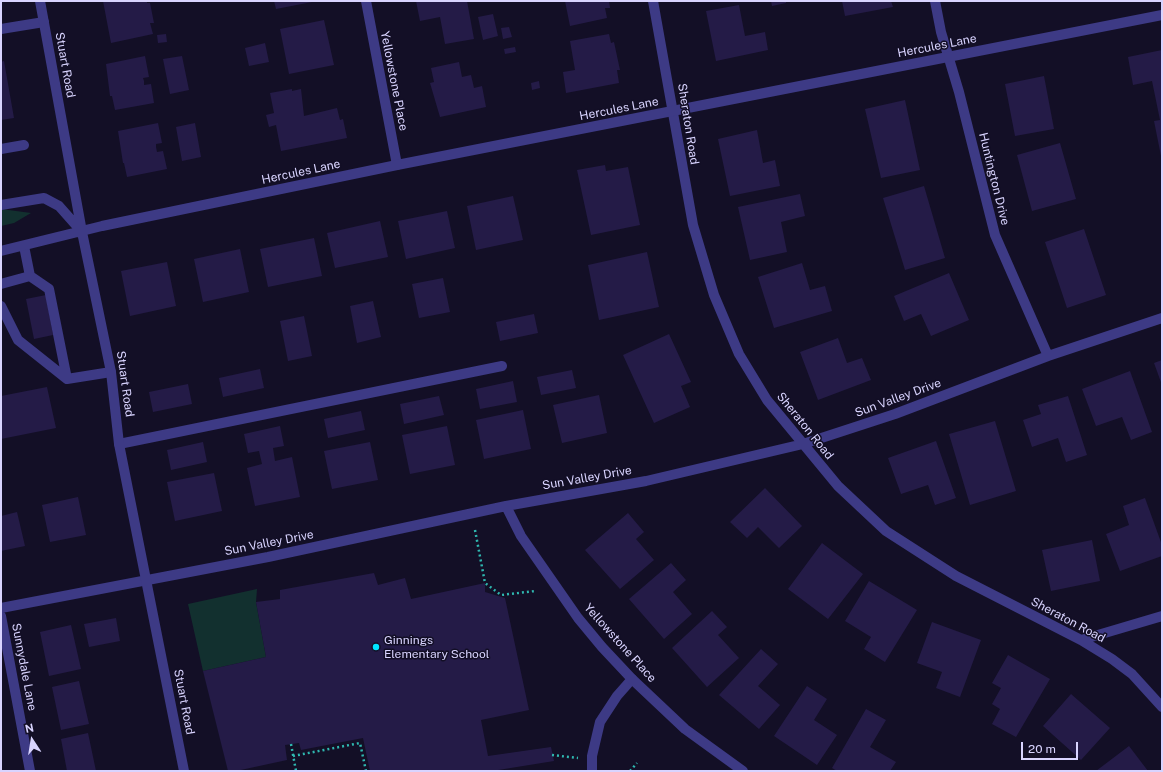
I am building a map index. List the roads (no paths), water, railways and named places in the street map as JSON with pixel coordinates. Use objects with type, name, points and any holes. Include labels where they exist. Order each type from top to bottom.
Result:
[{"type":"street","name":"Stuart Road","points":[[40,1],[82,232],[111,372],[119,444],[184,771]]},
{"type":"street","name":"Yellowstone Place","points":[[366,1],[397,165]]},
{"type":"street","name":"Sheraton Road","points":[[653,1],[674,111],[678,146],[693,225],[714,294],[739,354],[767,400],[838,486],[886,532],[956,576],[1081,640],[1112,659],[1132,674],[1162,707]]},
{"type":"street","name":"Huntington Drive","points":[[935,1],[941,32],[959,92],[995,235],[1048,356]]},
{"type":"street","name":"Hercules Lane","points":[[1,251],[82,232],[397,165],[1162,15]]},
{"type":"street","points":[[1,29],[44,22]]},
{"type":"street","points":[[1,149],[24,145]]},
{"type":"street","points":[[1,205],[44,198],[59,206],[82,232]]},
{"type":"street","points":[[24,246],[30,276],[49,289],[67,379]]},
{"type":"street","points":[[1,284],[30,276]]},
{"type":"street","points":[[1,306],[18,340],[67,379],[111,372]]},
{"type":"street","name":"Sun Valley Drive","points":[[1,608],[268,557],[506,506],[646,481],[803,444],[895,414],[1048,356],[1162,318]]},
{"type":"street","points":[[119,444],[502,366]]},
{"type":"street","name":"Yellowstone Place","points":[[506,506],[520,536],[578,618],[632,679],[686,729],[743,771]]},
{"type":"street","name":"Sunnydale Lane","points":[[1,616],[30,771]]},
{"type":"street","points":[[1081,640],[1162,616]]},
{"type":"street","points":[[592,771],[592,756],[600,722],[617,696],[632,679]]},
{"type":"place","name":"Ginnings Elementary School","points":[[376,647]]}]
